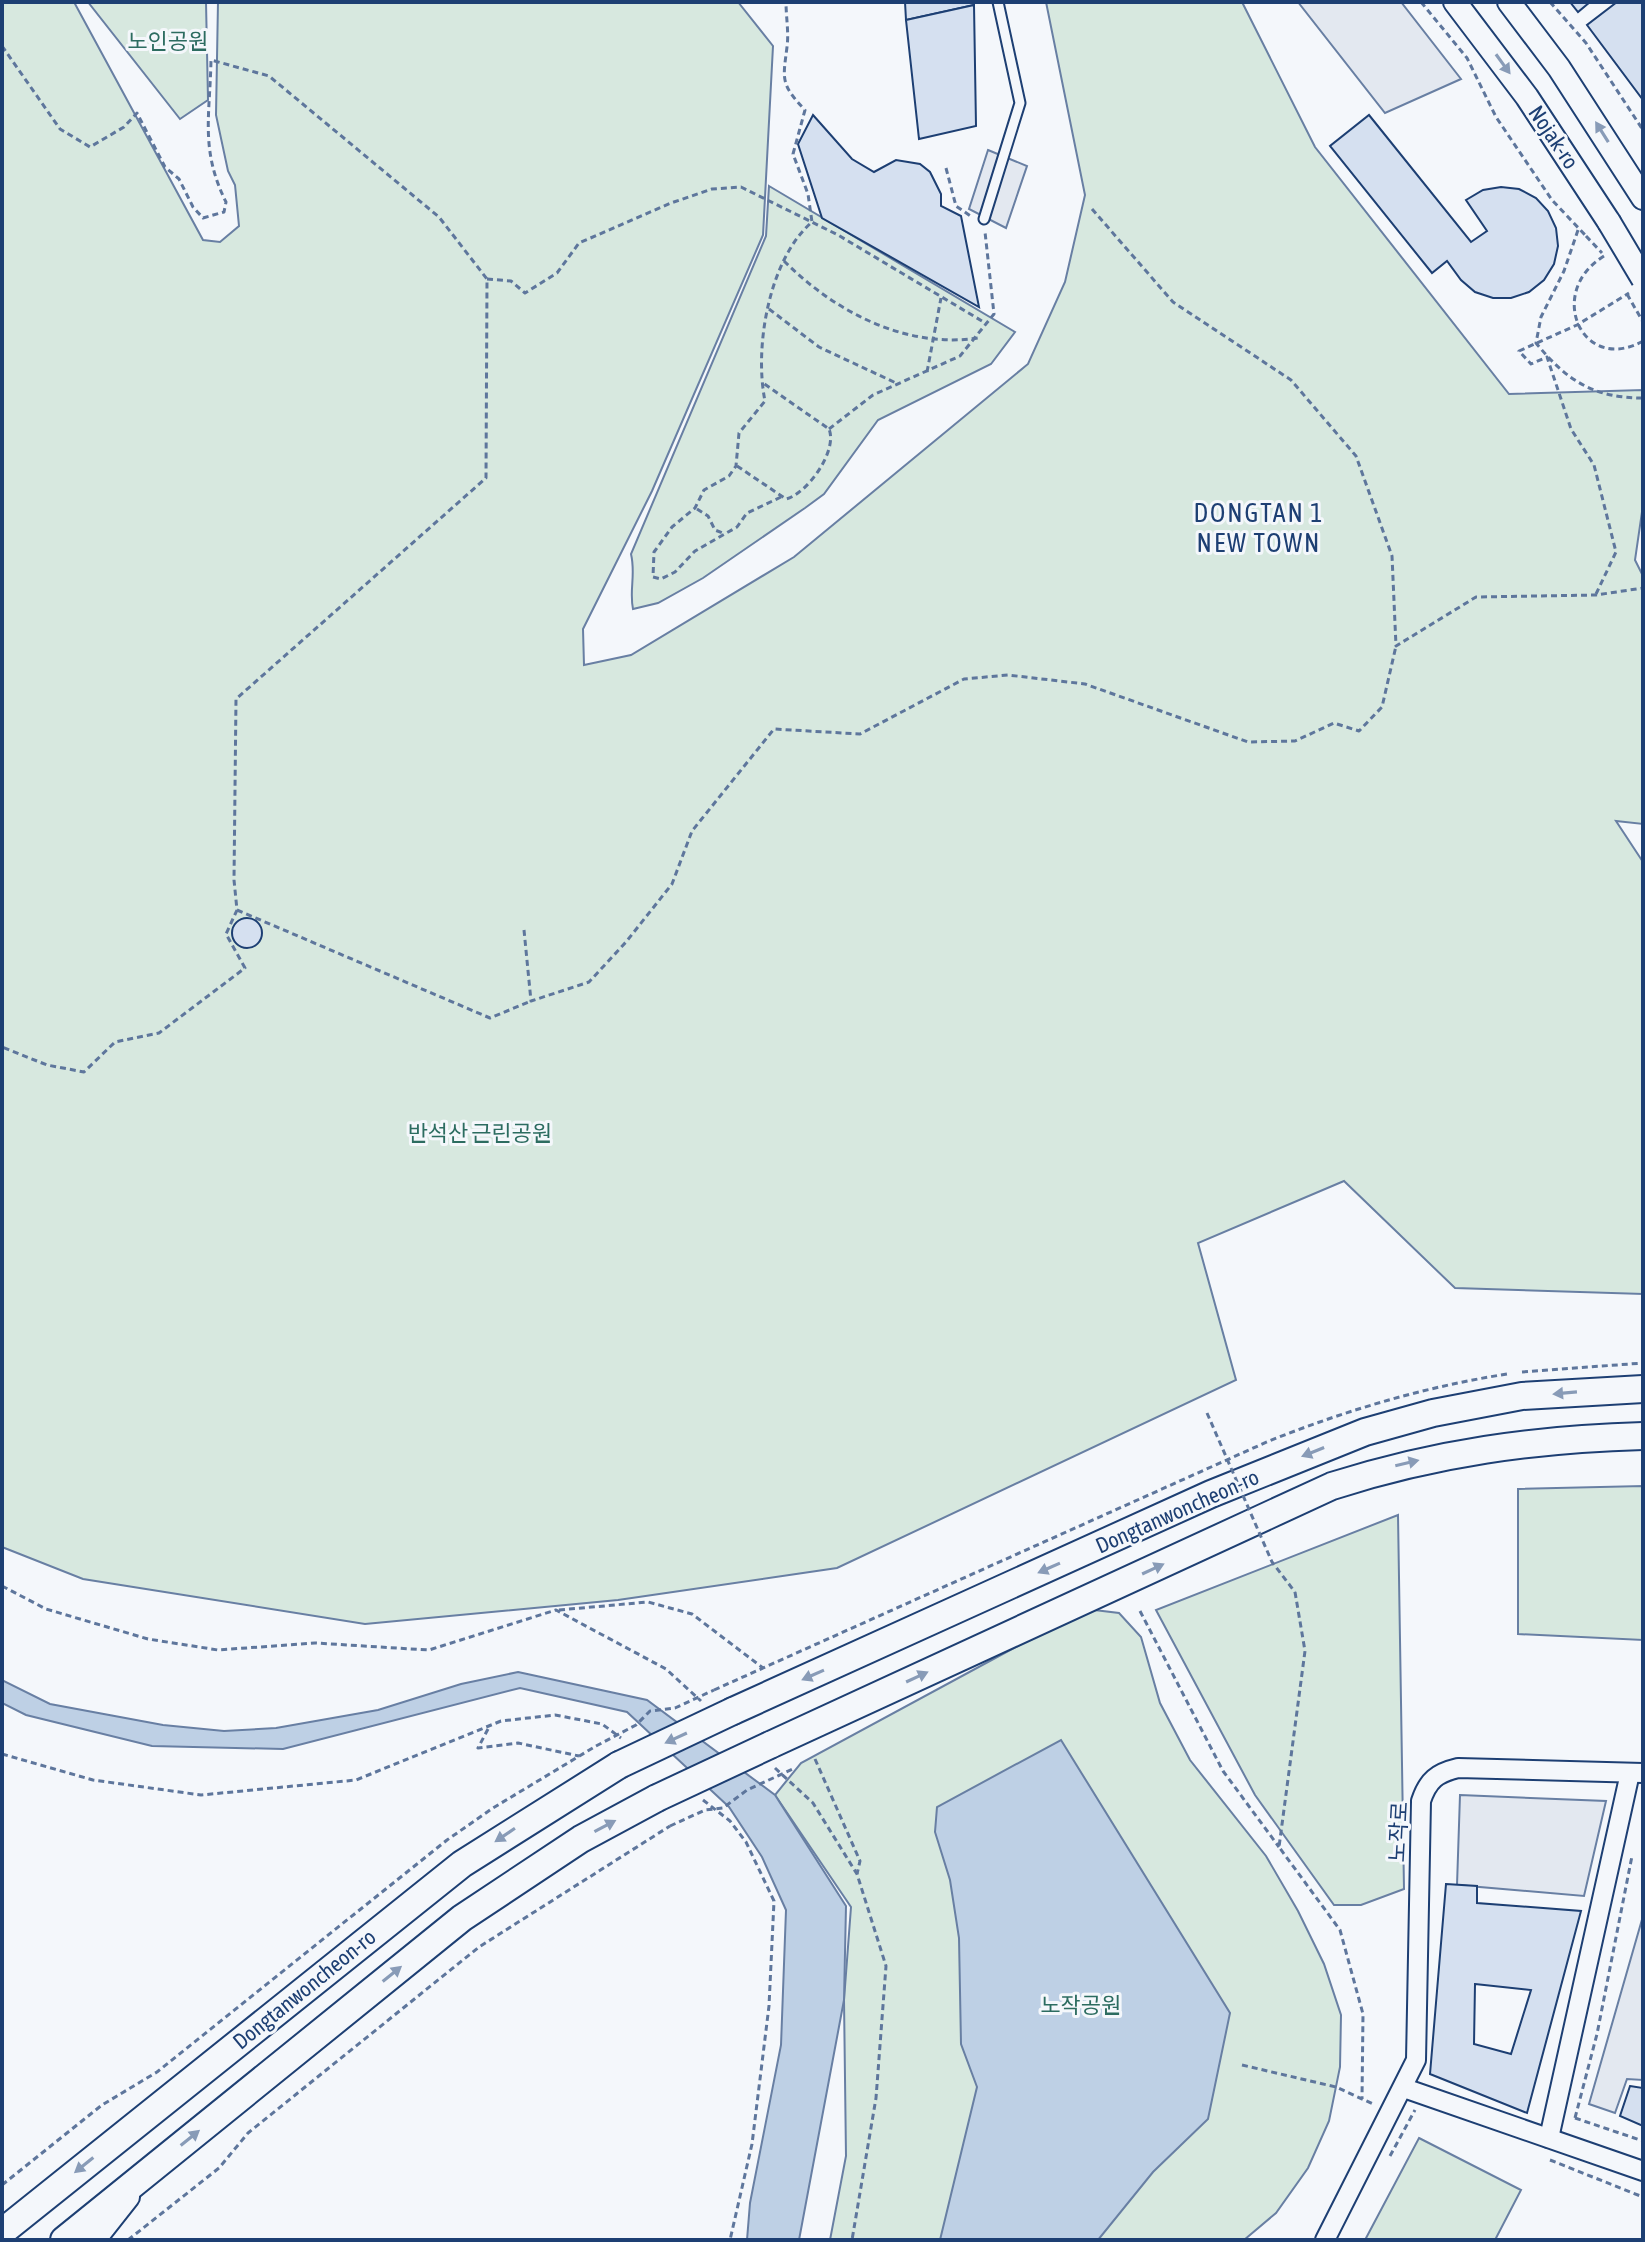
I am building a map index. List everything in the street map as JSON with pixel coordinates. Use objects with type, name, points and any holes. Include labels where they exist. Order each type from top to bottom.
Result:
[{"type":"main road","name":"Dongtanwoncheon-ro","points":[[2,2232],[462,1864],[619,1765],[1225,1488],[1365,1432],[1433,1413],[1522,1396],[1643,1389]]},
{"type":"main road","name":"Dongtanwoncheon-ro","points":[[64,2240],[462,1918],[581,1839],[657,1798],[1332,1486],[1393,1466],[1505,1444],[1643,1436]]},
{"type":"street","name":"Nojak-ro","points":[[1455,2],[1527,97],[1609,222],[1638,285]]},
{"type":"street","name":"Nojak-ro","points":[[1509,2],[1559,68],[1643,198]]},
{"type":"street","name":"노작로","points":[[1325,2240],[1416,2060],[1421,1801],[1428,1783],[1441,1772],[1458,1768],[1636,1773],[1549,2138]]},
{"type":"street","points":[[1404,2088],[1643,2171]]},
{"type":"street","points":[[94,2240],[146,2173]]},
{"type":"lane","points":[[984,223],[1020,103],[998,2]]},
{"type":"path","points":[[786,2],[787,47],[782,67],[790,95],[805,110],[793,154],[808,194],[812,222]]},
{"type":"path","points":[[1421,2],[1467,58],[1496,117],[1552,200],[1586,236]]},
{"type":"path","points":[[1550,2],[1586,43],[1643,130]]},
{"type":"path","points":[[2,46],[60,129],[90,147],[124,127],[137,113],[165,167],[179,179],[203,218],[224,212],[226,202],[215,180],[215,166],[207,150],[211,60],[269,76],[439,217],[487,279],[486,478],[236,699],[234,880],[237,910],[226,934],[245,968],[159,1033],[115,1042],[84,1072],[47,1065],[2,1047]]},
{"type":"path","points":[[829,429],[873,395],[960,356],[978,338],[994,314],[984,223],[956,206],[946,168]]},
{"type":"path","points":[[487,279],[511,281],[525,293],[557,273],[579,243],[671,203],[712,189],[741,187],[760,200],[781,205],[812,222],[987,324]]},
{"type":"path","points":[[237,910],[490,1018],[589,982],[672,884],[692,831],[774,729],[860,734],[964,679],[1008,675],[1085,684],[1248,742],[1295,741],[1334,723],[1359,731],[1382,707],[1396,646],[1392,556],[1356,456],[1291,380],[1173,302],[1092,209]]},
{"type":"path","points":[[763,383],[829,429],[833,443],[829,456],[798,496],[781,497],[747,513],[737,527],[695,551],[675,572],[661,579],[653,577],[654,552],[672,527],[695,508],[704,490],[729,476],[736,466],[739,433],[765,401],[763,383],[761,331],[768,308],[783,260],[800,232],[812,222]]},
{"type":"path","points":[[1579,229],[1564,271],[1541,317],[1536,343],[1547,357],[1590,391],[1643,398]]},
{"type":"path","points":[[783,260],[811,288],[852,314],[885,328],[959,341],[978,338]]},
{"type":"path","points":[[1589,265],[1577,285],[1574,298],[1572,310],[1577,325],[1597,344],[1610,349],[1624,351],[1643,341]]},
{"type":"path","points":[[1547,357],[1531,364],[1519,351],[1577,325],[1638,285]]},
{"type":"path","points":[[927,373],[941,298]]},
{"type":"path","points":[[768,308],[819,347],[896,383]]},
{"type":"path","points":[[1547,357],[1571,429],[1594,465],[1616,552],[1596,595]]},
{"type":"path","points":[[736,466],[781,497]]},
{"type":"path","points":[[695,508],[708,516],[715,530],[725,534]]},
{"type":"path","points":[[1396,646],[1476,597],[1596,595],[1643,588]]},
{"type":"path","points":[[524,930],[531,1001]]},
{"type":"path","points":[[1207,1413],[1272,1562],[1295,1592],[1305,1651],[1279,1847]]},
{"type":"path","points":[[556,1610],[648,1602],[692,1614],[763,1668]]},
{"type":"path","points":[[1140,1611],[1223,1771],[1340,1930],[1363,2014],[1362,2099]]},
{"type":"path","points":[[2,2185],[102,2105],[157,2072],[447,1840],[579,1756],[636,1725],[650,1711],[675,1708],[714,1690]]},
{"type":"path","points":[[489,1726],[478,1748],[518,1743],[579,1756]]},
{"type":"path","points":[[815,1759],[860,1861],[857,1874]]},
{"type":"path","points":[[128,2240],[219,2168],[248,2133],[479,1947],[670,1826],[705,1810],[723,1808],[747,1790],[795,1768]]},
{"type":"path","points":[[1575,2118],[1597,2034],[1632,1855]]},
{"type":"path","points":[[1242,2065],[1336,2087],[1391,2112]]},
{"type":"path","points":[[1388,2160],[1417,2107]]},
{"type":"path","points":[[1544,2158],[1643,2197]]},
{"type":"green space","name":"반석산 근린공원","points":[[2,2],[74,2],[203,240],[220,242],[239,226],[235,185],[228,171],[216,115],[218,2],[738,2],[773,46],[763,235],[652,491],[583,629],[584,665],[631,655],[794,557],[1028,364],[1065,282],[1085,195],[1046,2],[1242,2],[1315,147],[1509,394],[1643,390],[1643,505],[1635,560],[1643,576],[1643,824],[1616,821],[1643,862],[1643,1294],[1455,1288],[1344,1181],[1198,1243],[1236,1380],[837,1568],[618,1600],[365,1624],[83,1579],[2,1547]]},
{"type":"green space","name":"노인공원","points":[[88,2],[206,2],[208,100],[180,119]]},
{"type":"green space","points":[[769,186],[1015,332],[991,364],[878,420],[824,494],[805,508],[703,578],[658,603],[633,609],[631,554],[766,236]]},
{"type":"green space","points":[[1643,1486],[1643,1640],[1518,1634],[1518,1489]]},
{"type":"green space","points":[[1398,1515],[1404,1889],[1361,1905],[1334,1905],[1255,1795],[1156,1610]]},
{"type":"green space","name":"노작공원","points":[[1086,1609],[1119,1613],[1141,1637],[1160,1703],[1190,1760],[1266,1856],[1324,1964],[1341,2015],[1340,2067],[1329,2121],[1308,2168],[1276,2213],[1244,2240],[830,2240],[846,2156],[844,2000],[851,1907],[775,1795],[801,1763]]},
{"type":"green space","points":[[1419,2138],[1521,2190],[1495,2240],[1365,2240]]},
{"type":"shaded area","points":[[1298,2],[1401,2],[1461,79],[1385,113]]},
{"type":"shaded area","points":[[988,150],[1027,166],[1006,228],[969,209]]},
{"type":"shaded area","points":[[1460,1795],[1606,1801],[1584,1896],[1457,1885]]},
{"type":"shaded area","points":[[1643,1916],[1643,2080],[1627,2079],[1615,2113],[1589,2104]]},
{"type":"water","points":[[518,1672],[647,1700],[775,1795],[846,1906],[844,2000],[799,2240],[747,2240],[750,2203],[781,2045],[786,1910],[762,1857],[729,1807],[627,1712],[520,1688],[283,1749],[152,1746],[26,1715],[2,1703],[2,1680],[50,1704],[163,1725],[224,1731],[276,1728],[378,1710],[461,1684]]},
{"type":"water","points":[[1061,1740],[1230,2013],[1208,2119],[1153,2172],[1098,2240],[940,2240],[977,2087],[961,2044],[959,1938],[950,1880],[935,1832],[937,1807]]},
{"type":"building","points":[[905,2],[974,2],[974,5],[906,20]]},
{"type":"building","points":[[1570,2],[1590,2],[1578,12]]},
{"type":"building","points":[[1617,2],[1643,2],[1643,100],[1587,25]]},
{"type":"building","points":[[974,5],[976,126],[919,139],[906,20]]},
{"type":"building","points":[[813,115],[852,159],[874,172],[896,160],[920,164],[930,172],[941,194],[941,206],[961,216],[979,307],[822,218],[798,144]]},
{"type":"building","points":[[1369,115],[1471,242],[1487,231],[1466,200],[1483,190],[1501,187],[1519,189],[1536,198],[1548,211],[1556,228],[1558,246],[1554,264],[1544,280],[1529,292],[1511,298],[1493,298],[1475,292],[1447,261],[1432,273],[1330,146]]},
{"type":"building","points":[[247,918],[258,922],[262,933],[258,944],[247,948],[236,944],[232,933],[236,922]]},
{"type":"building","points":[[1446,1884],[1477,1886],[1477,1903],[1581,1911],[1527,2113],[1430,2074]],"holes":[[[1475,1984],[1531,1990],[1511,2054],[1474,2044]]]},
{"type":"building","points":[[1630,2086],[1643,2088],[1643,2126],[1620,2116]]},
{"type":"district","name":"DONGTAN 1 NEW TOWN","points":[[1259,528]]}]
